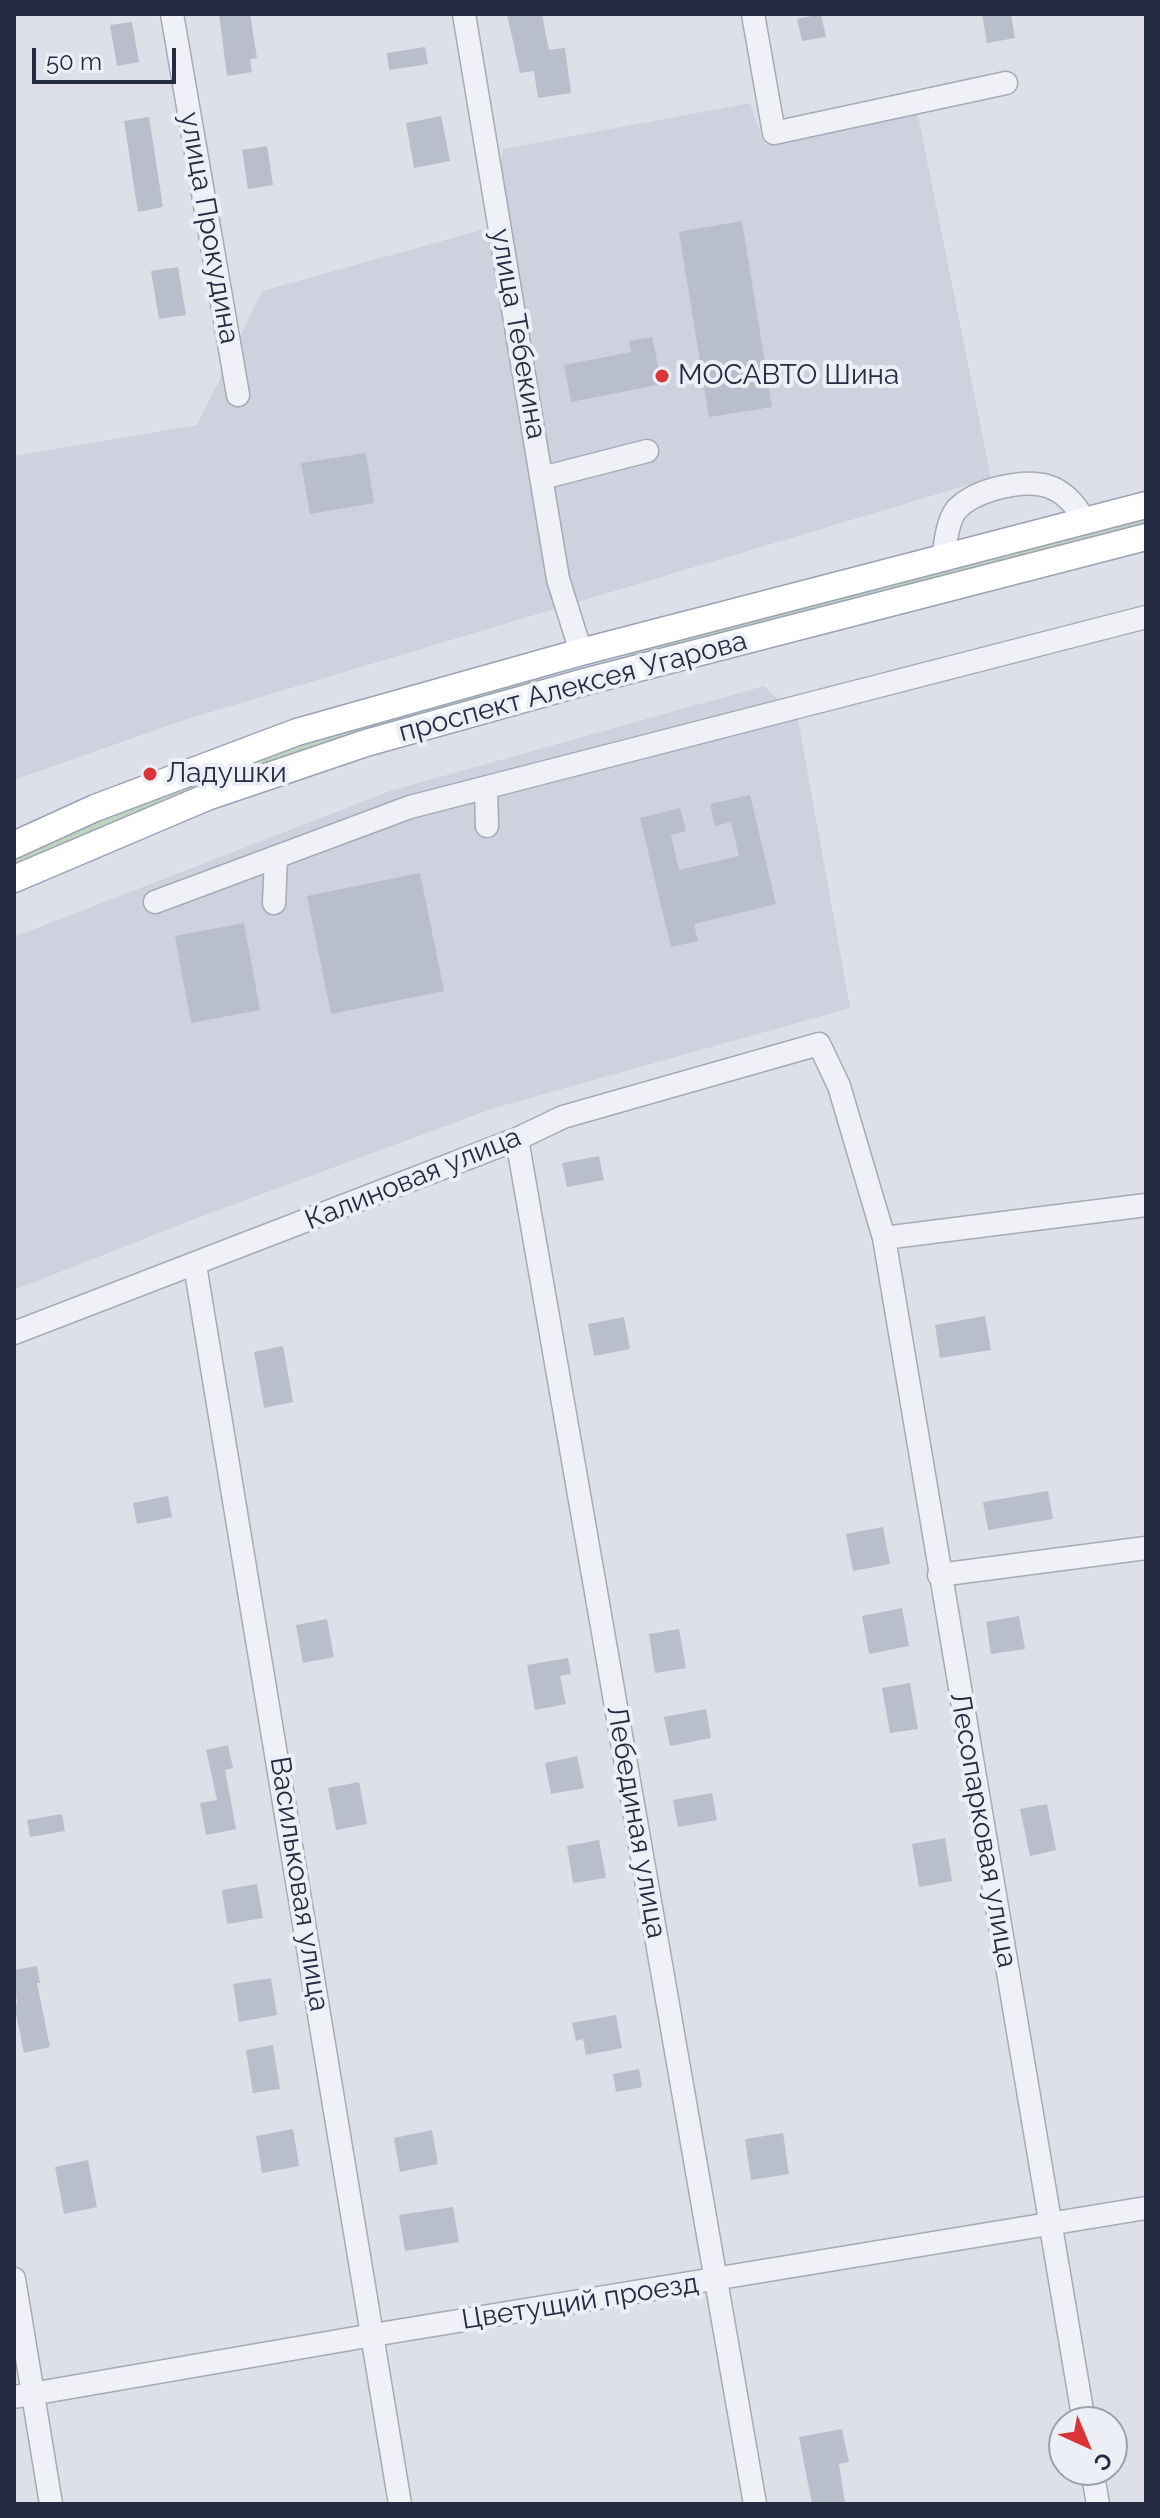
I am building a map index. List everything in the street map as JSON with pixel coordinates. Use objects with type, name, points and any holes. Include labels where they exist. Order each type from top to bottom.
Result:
[{"type":"main road","name":"проспект Алексея Угарова","points":[[14,845],[95,808],[297,732],[581,652],[1146,505]]},
{"type":"main road","name":"проспект Алексея Угарова","points":[[14,879],[221,792],[366,743],[588,681],[1146,537]]},
{"type":"main road","points":[[581,652],[588,681]]},
{"type":"street","name":"улица Прокудина","points":[[172,14],[238,395]]},
{"type":"street","name":"улица Тебекина","points":[[464,14],[558,579],[581,652]]},
{"type":"street","points":[[753,14],[774,133],[1006,83]]},
{"type":"street","points":[[542,478],[647,451]]},
{"type":"street","points":[[943,559],[955,512],[977,494],[1023,481],[1052,486],[1063,493],[1085,522]]},
{"type":"street","points":[[155,902],[410,807],[1146,617]]},
{"type":"street","points":[[486,788],[487,826]]},
{"type":"street","points":[[274,903],[276,858]]},
{"type":"street","name":"Калиновая улица","points":[[14,1333],[517,1139],[563,1117],[819,1044]]},
{"type":"street","name":"Лесопарковая улица","points":[[819,1044],[839,1086],[884,1238],[1081,2406]]},
{"type":"street","name":"Лебединая улица","points":[[517,1139],[755,2504]]},
{"type":"street","points":[[884,1238],[1146,1205]]},
{"type":"street","name":"Васильковая улица","points":[[195,1265],[400,2504]]},
{"type":"street","points":[[939,1575],[1146,1548]]},
{"type":"street","name":"Цветущий проезд","points":[[24,2395],[1146,2208]]},
{"type":"street","points":[[14,2279],[24,2395],[51,2504]]},
{"type":"shaded area","points":[[750,103],[765,145],[917,111],[991,478],[184,720],[14,780],[14,456],[197,425],[262,291],[492,227],[503,149]]},
{"type":"shaded area","points":[[764,686],[798,719],[850,1008],[494,1108],[197,1218],[14,1290],[14,937],[390,791]]},
{"type":"green space","points":[[1146,516],[1146,526],[622,659],[628,653]]},
{"type":"green space","points":[[534,676],[542,681],[14,866],[14,856],[203,779],[343,732]]},
{"type":"building","points":[[219,14],[250,14],[257,58],[250,59],[252,72],[227,76]]},
{"type":"building","points":[[507,14],[542,14],[549,50],[565,48],[571,93],[538,98],[534,71],[520,73]]},
{"type":"building","points":[[821,14],[826,37],[802,41],[797,19]]},
{"type":"building","points":[[982,14],[1011,14],[1015,38],[987,43]]},
{"type":"building","points":[[132,22],[139,62],[117,66],[110,25]]},
{"type":"building","points":[[425,47],[428,64],[389,70],[387,53]]},
{"type":"building","points":[[441,116],[450,161],[414,168],[406,123]]},
{"type":"building","points":[[149,117],[163,207],[138,212],[124,121]]},
{"type":"building","points":[[267,146],[273,185],[248,189],[242,150]]},
{"type":"building","points":[[742,221],[772,407],[709,417],[679,232]]},
{"type":"building","points":[[178,267],[186,315],[159,319],[151,271]]},
{"type":"building","points":[[652,337],[662,384],[571,402],[564,365],[631,352],[629,341]]},
{"type":"building","points":[[366,453],[374,503],[310,514],[301,463]]},
{"type":"building","points":[[750,795],[776,904],[694,924],[698,941],[671,947],[640,818],[680,808],[686,831],[671,835],[679,870],[739,856],[731,822],[715,826],[710,804]]},
{"type":"building","points":[[420,873],[444,991],[331,1014],[307,896]]},
{"type":"building","points":[[244,923],[260,1010],[191,1023],[175,936]]},
{"type":"building","points":[[599,1156],[604,1180],[567,1187],[562,1163]]},
{"type":"building","points":[[985,1316],[991,1350],[940,1358],[935,1325]]},
{"type":"building","points":[[624,1317],[630,1349],[594,1356],[588,1324]]},
{"type":"building","points":[[283,1346],[293,1402],[264,1408],[254,1352]]},
{"type":"building","points":[[1048,1491],[1053,1519],[988,1530],[983,1502]]},
{"type":"building","points":[[168,1496],[172,1517],[137,1524],[133,1503]]},
{"type":"building","points":[[883,1527],[890,1564],[853,1571],[846,1534]]},
{"type":"building","points":[[902,1608],[909,1646],[869,1654],[862,1616]]},
{"type":"building","points":[[1019,1616],[1025,1649],[991,1654],[986,1622]]},
{"type":"building","points":[[327,1619],[334,1657],[303,1663],[296,1625]]},
{"type":"building","points":[[679,1629],[686,1668],[655,1673],[649,1634]]},
{"type":"building","points":[[568,1658],[571,1674],[560,1676],[566,1704],[535,1710],[527,1665]]},
{"type":"building","points":[[910,1683],[918,1729],[890,1733],[882,1688]]},
{"type":"building","points":[[706,1709],[711,1738],[670,1746],[664,1717]]},
{"type":"building","points":[[228,1745],[233,1768],[225,1770],[236,1829],[206,1835],[200,1803],[217,1800],[206,1750]]},
{"type":"building","points":[[577,1756],[584,1788],[551,1794],[545,1763]]},
{"type":"building","points":[[359,1782],[367,1824],[336,1830],[328,1788]]},
{"type":"building","points":[[712,1793],[717,1820],[678,1827],[673,1800]]},
{"type":"building","points":[[1047,1804],[1056,1850],[1030,1856],[1020,1809]]},
{"type":"building","points":[[62,1814],[65,1831],[30,1837],[27,1820]]},
{"type":"building","points":[[945,1838],[952,1881],[919,1887],[912,1844]]},
{"type":"building","points":[[599,1840],[606,1878],[573,1883],[567,1846]]},
{"type":"building","points":[[257,1884],[263,1918],[227,1924],[222,1890]]},
{"type":"building","points":[[37,1966],[40,1983],[37,1983],[50,2047],[24,2053],[14,2004],[17,2004],[14,1970]]},
{"type":"building","points":[[271,1978],[277,2015],[239,2022],[233,1984]]},
{"type":"building","points":[[616,2015],[622,2048],[586,2055],[583,2039],[576,2041],[572,2023]]},
{"type":"building","points":[[273,2045],[280,2089],[253,2093],[246,2050]]},
{"type":"building","points":[[639,2069],[642,2087],[616,2092],[613,2074]]},
{"type":"building","points":[[293,2129],[299,2166],[262,2173],[256,2136]]},
{"type":"building","points":[[432,2130],[438,2164],[400,2172],[394,2138]]},
{"type":"building","points":[[783,2133],[789,2174],[751,2180],[745,2139]]},
{"type":"building","points":[[88,2160],[97,2207],[64,2214],[55,2167]]},
{"type":"building","points":[[453,2207],[459,2242],[405,2251],[399,2215]]},
{"type":"building","points":[[842,2429],[849,2462],[839,2464],[845,2504],[812,2504],[799,2437]]},
{"type":"place","name":"МОСАВТО Шина","points":[[662,376]]},
{"type":"place","name":"Ладушки","points":[[150,774]]}]
